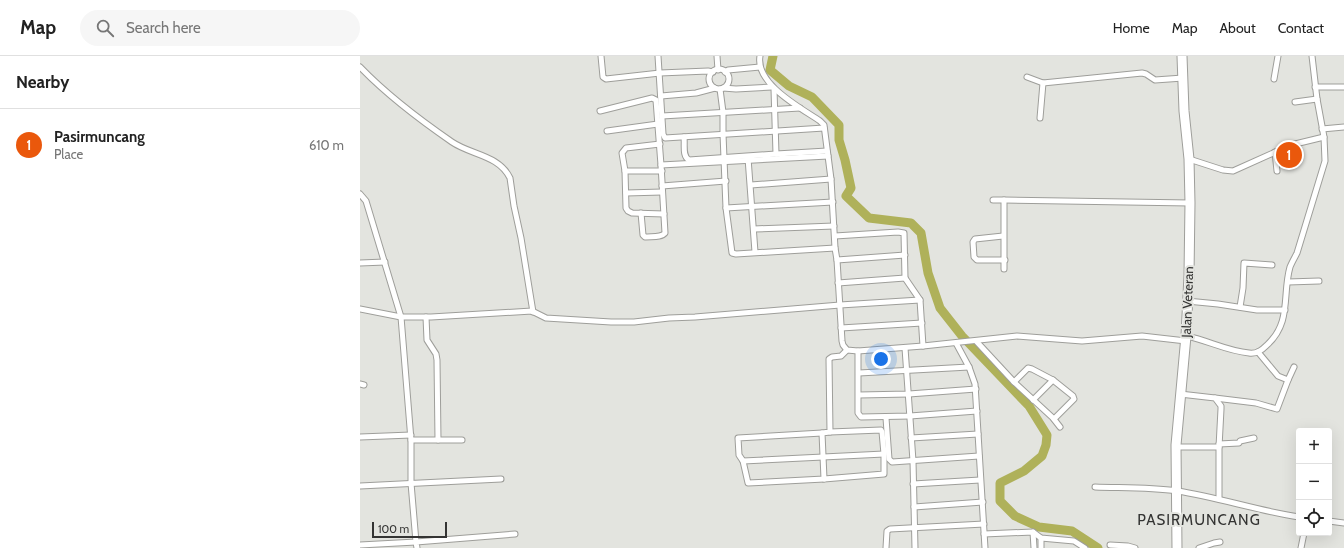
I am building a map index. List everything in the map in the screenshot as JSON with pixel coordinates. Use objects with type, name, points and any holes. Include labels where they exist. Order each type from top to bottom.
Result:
[{"type":"highway","name":"Jalan Veteran","points":[[1177,548],[1176,447],[1186,338],[1190,204],[1189,159],[1184,111],[1182,56]]},
{"type":"street","points":[[601,56],[603,77],[606,79],[660,73],[708,71],[725,72],[728,70],[760,67]]},
{"type":"street","points":[[658,56],[663,134],[665,138],[824,128]]},
{"type":"street","points":[[717,56],[715,71],[710,77],[710,82],[720,88]]},
{"type":"street","points":[[760,56],[760,67],[773,88],[800,108],[820,120],[824,125],[833,202],[841,328],[843,345],[847,350],[858,351],[905,348],[1016,336],[1087,341],[1142,336],[1186,338],[1251,354],[1258,352],[1276,335],[1282,325],[1290,267],[1297,253],[1325,161],[1324,137],[1315,87],[1312,56]]},
{"type":"street","points":[[1274,79],[1278,56]]},
{"type":"street","points":[[360,67],[402,106],[453,143],[493,160],[500,164],[508,174],[521,238],[531,311]]},
{"type":"street","points":[[720,88],[729,82],[728,76],[725,72]]},
{"type":"street","points":[[1027,78],[1043,83],[1142,73],[1155,80],[1183,78]]},
{"type":"street","points":[[1040,118],[1043,83]]},
{"type":"street","points":[[1315,87],[1344,87]]},
{"type":"street","points":[[661,96],[696,93],[720,88],[773,88]]},
{"type":"street","points":[[720,88],[723,112],[726,208],[732,253],[835,248]]},
{"type":"street","points":[[773,88],[776,154]]},
{"type":"street","points":[[600,111],[652,98],[656,100],[662,168],[665,233],[660,236],[645,236],[642,233],[641,213]]},
{"type":"street","points":[[1295,102],[1317,99]]},
{"type":"street","points":[[662,116],[800,108]]},
{"type":"street","points":[[607,131],[658,124]]},
{"type":"street","points":[[1322,129],[1344,127]]},
{"type":"street","points":[[1189,159],[1223,170],[1233,171],[1291,145],[1324,137]]},
{"type":"street","points":[[684,138],[685,155],[688,160],[828,153]]},
{"type":"street","points":[[664,214],[632,213],[628,211],[626,208],[625,171],[622,153],[626,148],[660,142],[678,141]]},
{"type":"street","points":[[1275,152],[1277,171]]},
{"type":"street","points":[[748,158],[776,154],[828,153]]},
{"type":"street","points":[[748,158],[755,252]]},
{"type":"street","points":[[625,171],[662,168],[724,159]]},
{"type":"street","points":[[751,185],[831,179]]},
{"type":"street","points":[[662,186],[726,181]]},
{"type":"street","points":[[626,193],[662,192]]},
{"type":"street","points":[[360,194],[366,201],[401,317],[411,438],[411,483],[417,545]]},
{"type":"street","points":[[993,200],[1190,204]]},
{"type":"street","points":[[1004,200],[1004,270]]},
{"type":"street","points":[[726,208],[833,202]]},
{"type":"street","points":[[754,229],[834,226]]},
{"type":"street","points":[[835,236],[903,232],[905,238],[905,278],[920,300],[923,346]]},
{"type":"street","points":[[1004,236],[975,239],[973,242],[974,257],[977,260],[1005,260]]},
{"type":"street","points":[[837,260],[905,255]]},
{"type":"street","points":[[360,262],[385,262]]},
{"type":"street","points":[[1240,307],[1243,288],[1244,263],[1272,265]]},
{"type":"street","points":[[838,283],[905,278]]},
{"type":"street","points":[[1288,282],[1319,282]]},
{"type":"street","points":[[360,309],[401,317],[531,311],[546,318],[634,322],[669,318],[920,300]]},
{"type":"street","points":[[1187,301],[1257,310],[1285,310]]},
{"type":"street","points":[[426,317],[427,340],[436,354],[437,360],[438,440]]},
{"type":"street","points":[[841,328],[922,323]]},
{"type":"street","points":[[975,341],[1014,382],[1054,419],[1060,427]]},
{"type":"street","points":[[958,343],[969,367],[976,389],[985,548],[978,548]]},
{"type":"street","points":[[905,348],[913,462],[915,548]]},
{"type":"street","points":[[830,432],[829,359],[832,357],[841,356],[847,350]]},
{"type":"street","points":[[858,351],[859,417],[886,418],[977,411]]},
{"type":"street","points":[[1258,352],[1278,376],[1288,380]]},
{"type":"street","points":[[858,373],[969,367]]},
{"type":"street","points":[[1180,394],[1256,403],[1276,409],[1294,367]]},
{"type":"street","points":[[1014,382],[1028,368],[1030,368],[1053,380],[1073,396],[1075,398],[1054,419]]},
{"type":"street","points":[[1033,400],[1053,380]]},
{"type":"street","points":[[859,395],[908,394],[976,389]]},
{"type":"street","points":[[1215,398],[1221,406],[1219,499]]},
{"type":"street","points":[[886,418],[890,461],[894,463],[979,456]]},
{"type":"street","points":[[881,430],[884,454],[884,472],[882,475],[750,484],[747,480],[743,461],[739,455],[738,438],[830,432],[881,430]]},
{"type":"street","points":[[822,433],[824,479]]},
{"type":"street","points":[[911,438],[978,434]]},
{"type":"street","points":[[360,437],[462,440]]},
{"type":"street","points":[[1176,447],[1239,443],[1240,440],[1254,438]]},
{"type":"street","points":[[743,461],[884,454]]},
{"type":"street","points":[[360,486],[501,479]]},
{"type":"street","points":[[913,484],[980,480]]},
{"type":"street","points":[[1095,487],[1145,488],[1176,491],[1296,516]]},
{"type":"street","points":[[914,507],[983,502]]},
{"type":"street","points":[[1332,521],[1344,523]]},
{"type":"street","points":[[886,548],[888,530],[984,524]]},
{"type":"street","points":[[984,534],[1033,532],[1041,538],[1074,541],[1085,548]]},
{"type":"street","points":[[1033,532],[1034,548]]},
{"type":"street","points":[[360,545],[417,545],[515,534]]},
{"type":"street","points":[[1301,548],[1303,536]]},
{"type":"street","points":[[1041,538],[1041,548]]},
{"type":"street","points":[[1199,548],[1220,542]]},
{"type":"street","points":[[1110,545],[1135,548]]},
{"type":"waterway","points":[[773,56],[770,70],[789,86],[812,97],[839,125],[839,140],[851,188],[846,196],[869,218],[911,223],[921,233],[928,273],[940,308],[962,336],[1029,406],[1047,435],[1046,445],[1042,456],[1024,471],[1000,483],[1000,501],[1015,516],[1039,527],[1072,531],[1098,548]]},
{"type":"place","name":"Pasirmuncang","points":[[1289,155]]},
{"type":"district","name":"PASIRMUNCANG","points":[[1199,520]]}]
